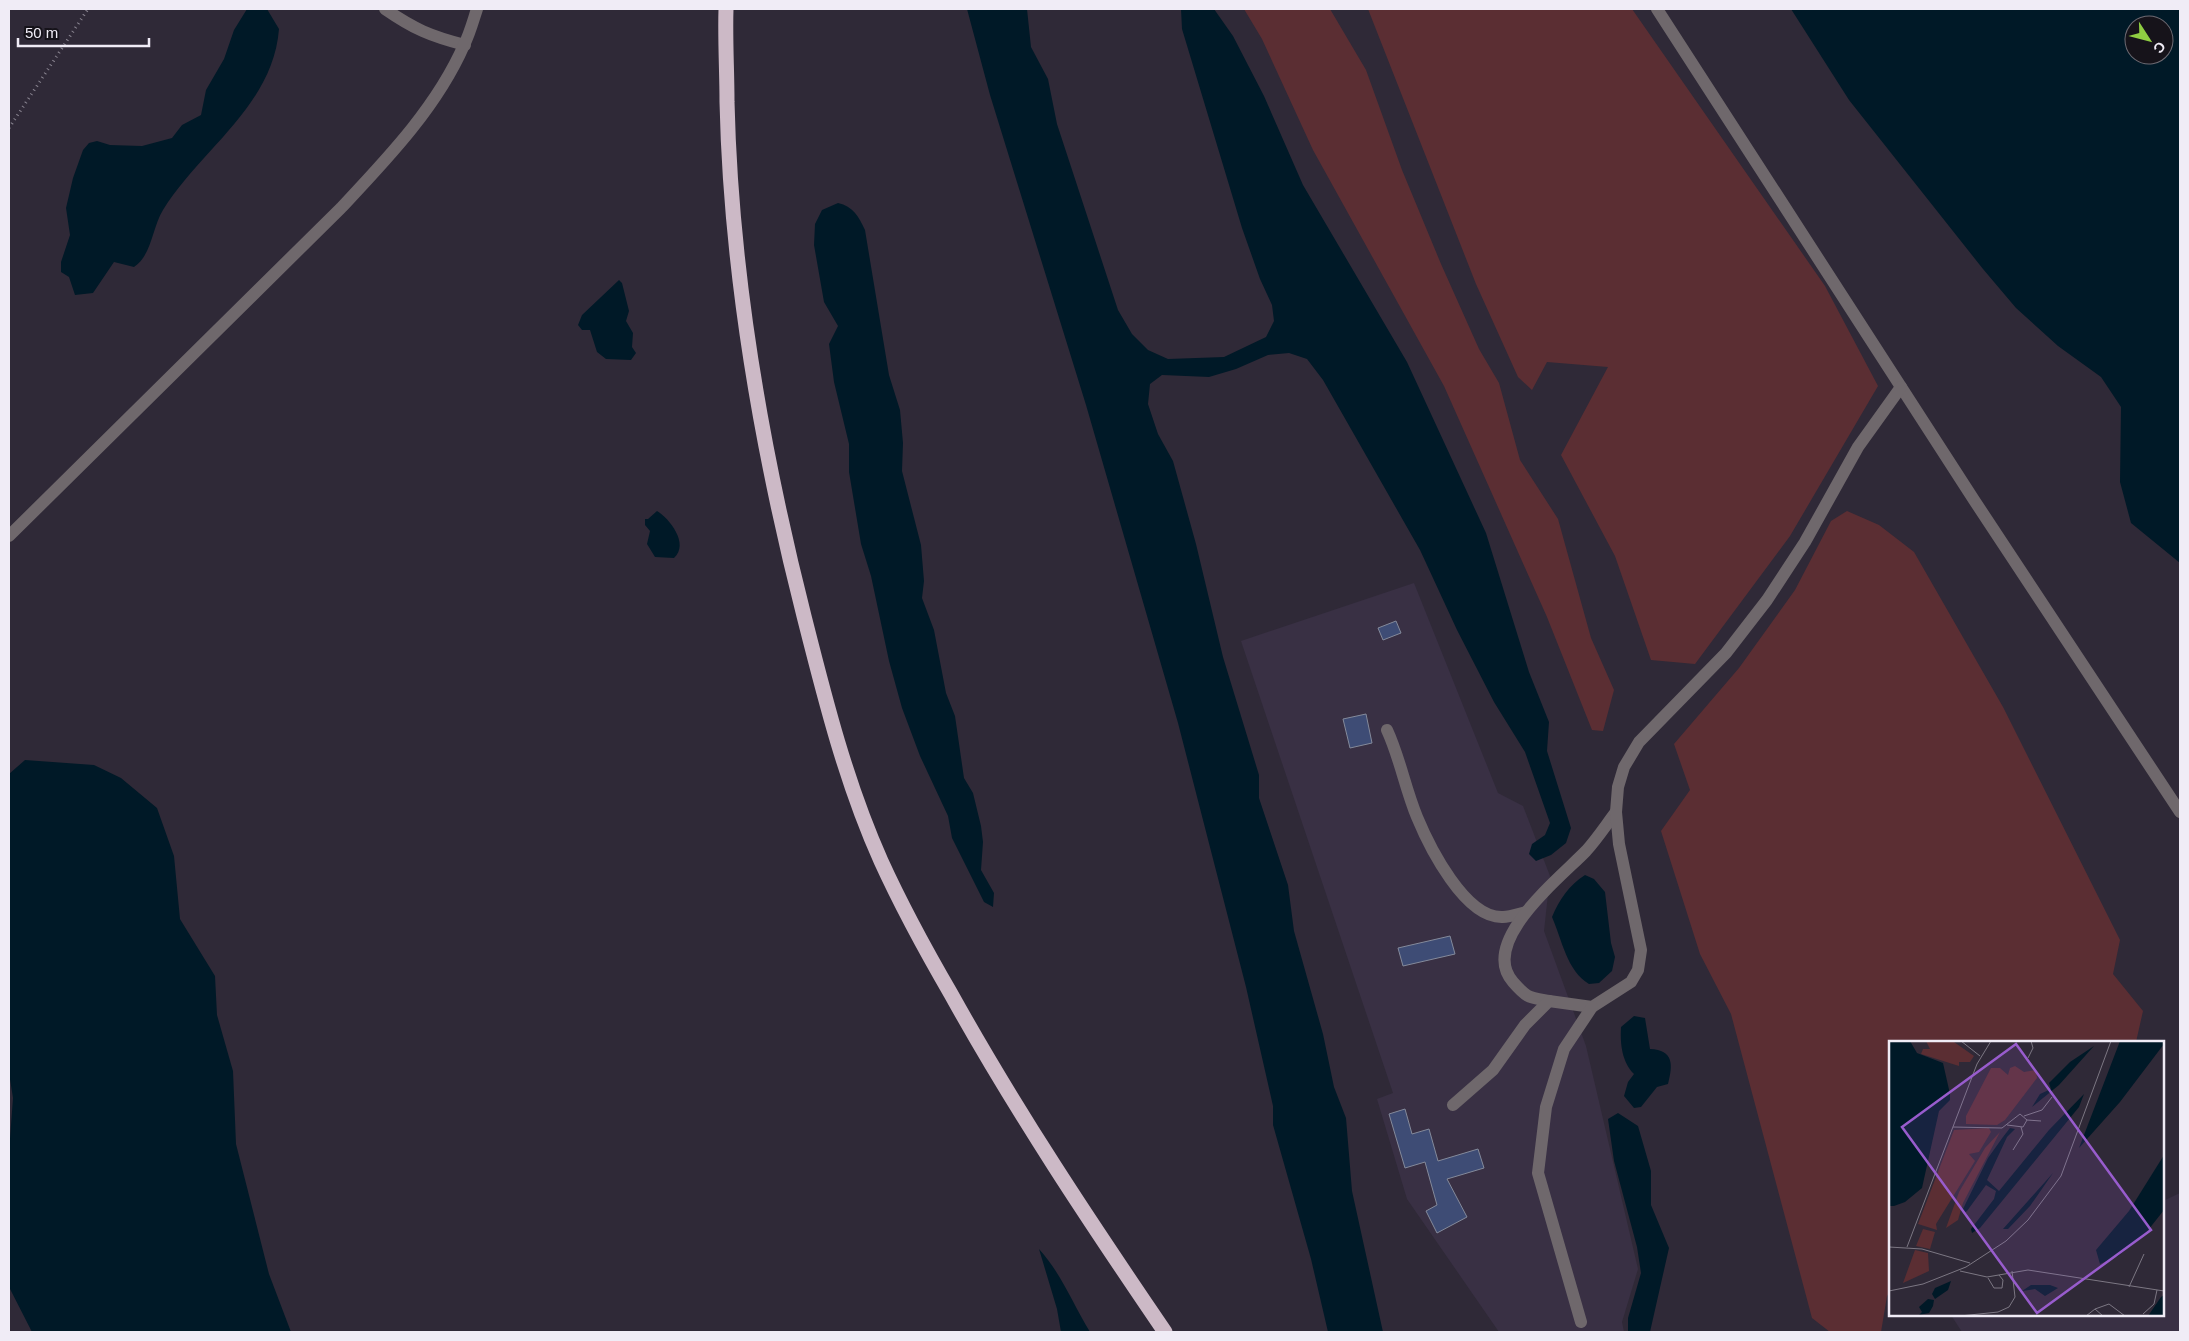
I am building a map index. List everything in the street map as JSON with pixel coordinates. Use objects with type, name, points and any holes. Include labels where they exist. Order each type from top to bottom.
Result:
[{"type":"highway","points":[[726,9],[729,166],[744,328],[765,451],[830,720],[881,861],[926,949],[992,1067],[1165,1332]]},
{"type":"street","points":[[385,9],[412,27],[432,37],[465,44]]},
{"type":"street","points":[[9,536],[367,181],[412,128],[450,72],[465,44],[477,9]]},
{"type":"street","points":[[1657,9],[2180,812]]},
{"type":"street","points":[[1582,1322],[1538,1173],[1546,1107],[1564,1049],[1592,1007],[1631,982],[1638,970],[1641,950],[1619,844],[1616,812],[1618,787],[1624,767],[1639,742],[1726,653],[1766,600],[1805,542],[1858,447],[1902,387]]},
{"type":"street","points":[[1387,730],[1398,755],[1416,816],[1439,862],[1459,889],[1474,906],[1490,914],[1502,918],[1526,912]]},
{"type":"street","points":[[1592,1007],[1526,997],[1507,975],[1504,957],[1510,935],[1526,912],[1588,848],[1616,812]]},
{"type":"street","points":[[1453,1105],[1493,1070],[1525,1025],[1549,1001]]},
{"type":"path","points":[[9,128],[88,9]]},
{"type":"shaded area","points":[[1244,9],[1330,9],[1366,70],[1402,170],[1441,264],[1479,349],[1499,383],[1520,460],[1558,519],[1591,638],[1614,690],[1603,731],[1592,730],[1547,617],[1444,386],[1313,150],[1262,39]]},
{"type":"shaded area","points":[[1368,9],[1632,9],[1825,286],[1878,386],[1790,536],[1695,664],[1651,660],[1615,556],[1561,455],[1608,367],[1547,362],[1532,390],[1518,377],[1476,284]]},
{"type":"shaded area","points":[[1847,511],[1879,525],[1914,552],[2003,707],[2120,940],[2113,974],[2143,1011],[2136,1041],[1889,1041],[1889,1293],[1881,1332],[1830,1332],[1812,1318],[1731,1014],[1700,954],[1661,831],[1690,790],[1674,744],[1739,668],[1795,590],[1831,521]]},
{"type":"shaded area","points":[[1414,583],[1498,793],[1523,806],[1550,876],[1544,931],[1586,1046],[1638,1269],[1622,1322],[1624,1332],[1499,1332],[1407,1199],[1377,1099],[1393,1093],[1241,641]]},
{"type":"shaded area","points":[[2180,1193],[2180,1332],[1962,1332],[1952,1316],[2164,1316],[2164,1201]]},
{"type":"water","points":[[247,9],[267,9],[279,29],[274,56],[264,81],[250,104],[233,126],[196,167],[163,210],[145,256],[140,262],[134,267],[114,262],[93,293],[75,295],[69,277],[61,272],[61,262],[70,235],[66,208],[73,178],[83,150],[89,143],[97,141],[110,145],[142,146],[172,138],[182,125],[201,115],[206,90],[224,59],[234,30]]},
{"type":"water","points":[[967,9],[1027,9],[1031,47],[1048,79],[1057,124],[1118,310],[1132,334],[1148,350],[1168,359],[1224,357],[1266,337],[1274,321],[1272,305],[1260,279],[1242,228],[1182,29],[1181,9],[1214,9],[1233,36],[1264,96],[1303,185],[1407,362],[1486,533],[1529,672],[1549,722],[1547,751],[1571,828],[1566,843],[1551,855],[1536,861],[1529,854],[1532,844],[1545,835],[1550,823],[1525,752],[1494,702],[1457,630],[1420,550],[1323,380],[1307,359],[1289,353],[1268,355],[1236,369],[1209,377],[1162,375],[1150,384],[1148,404],[1158,434],[1173,461],[1196,544],[1223,657],[1259,775],[1259,798],[1288,885],[1294,931],[1323,1034],[1334,1087],[1346,1118],[1352,1191],[1383,1332],[1328,1332],[1311,1259],[1273,1125],[1273,1106],[1246,987],[1178,723],[1086,405],[990,95]]},
{"type":"water","points":[[1791,9],[2180,9],[2180,563],[2131,523],[2120,482],[2121,407],[2101,377],[2058,346],[2016,308],[1849,100]]},
{"type":"water","points":[[838,203],[852,209],[865,230],[889,375],[900,410],[903,443],[902,471],[921,545],[924,581],[922,598],[934,630],[946,693],[955,716],[964,778],[973,793],[981,826],[983,842],[981,870],[994,893],[993,907],[984,902],[952,838],[948,816],[920,756],[902,708],[889,661],[871,576],[861,544],[849,472],[849,444],[834,382],[829,344],[838,326],[824,302],[814,245],[815,224],[822,210]]},
{"type":"water","points":[[619,280],[622,283],[629,311],[626,321],[633,333],[632,347],[636,353],[631,360],[606,359],[597,352],[590,330],[582,330],[578,325],[582,315]]},
{"type":"water","points":[[657,511],[672,525],[679,539],[680,546],[674,558],[655,557],[647,544],[650,531],[645,525],[645,519],[648,519]]},
{"type":"water","points":[[25,760],[94,765],[121,778],[157,808],[174,856],[180,919],[215,976],[217,1015],[233,1071],[236,1144],[269,1274],[291,1332],[32,1332],[9,1287],[9,1152],[13,1098],[9,1073],[9,774]]},
{"type":"water","points":[[1585,875],[1594,879],[1605,892],[1611,943],[1615,957],[1612,971],[1599,983],[1589,984],[1575,971],[1570,963],[1552,917],[1565,893]]},
{"type":"water","points":[[1634,1016],[1645,1018],[1650,1049],[1664,1052],[1668,1056],[1671,1071],[1668,1084],[1657,1087],[1641,1107],[1634,1108],[1624,1096],[1628,1082],[1634,1074],[1624,1058],[1621,1027]]},
{"type":"water","points":[[1618,1113],[1638,1126],[1651,1171],[1651,1205],[1669,1248],[1650,1332],[1628,1332],[1628,1318],[1641,1273],[1637,1247],[1614,1161],[1608,1119]]},
{"type":"water","points":[[1039,1249],[1060,1278],[1090,1332],[1061,1332],[1057,1309]]},
{"type":"building","points":[[1396,621],[1401,633],[1383,640],[1378,628]]},
{"type":"building","points":[[1366,714],[1372,743],[1350,748],[1343,719]]},
{"type":"building","points":[[1450,936],[1455,954],[1403,966],[1398,948]]},
{"type":"building","points":[[1405,1109],[1412,1134],[1429,1129],[1438,1161],[1478,1149],[1484,1168],[1447,1179],[1467,1217],[1437,1233],[1426,1211],[1437,1205],[1425,1162],[1405,1168],[1389,1114]]}]
